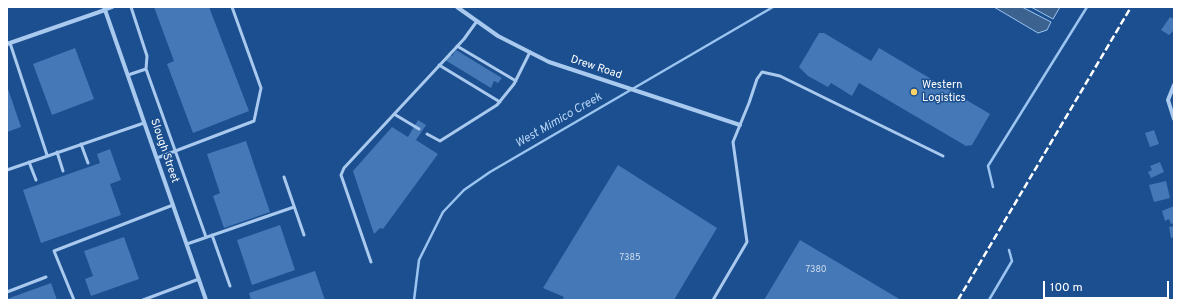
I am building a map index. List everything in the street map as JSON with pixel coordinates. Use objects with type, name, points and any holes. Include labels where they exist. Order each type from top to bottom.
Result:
[{"type":"street","name":"Drew Road","points":[[457,7],[498,36],[549,62],[653,95],[740,125]]},
{"type":"street","points":[[8,43],[104,8]]},
{"type":"street","name":"Slough Street","points":[[104,8],[206,300]]},
{"type":"street","points":[[1174,85],[1169,96],[1174,119]]},
{"type":"lane","points":[[104,8],[113,7]]},
{"type":"lane","points":[[131,7],[147,56],[146,68],[206,237]]},
{"type":"lane","points":[[157,158],[254,121],[261,88],[232,7]]},
{"type":"lane","points":[[371,262],[341,176],[344,168],[457,46],[478,21]]},
{"type":"lane","points":[[8,43],[47,155]]},
{"type":"lane","points":[[457,46],[516,81]]},
{"type":"lane","points":[[427,134],[440,141],[500,102],[516,81],[530,52]]},
{"type":"lane","points":[[439,65],[500,102]]},
{"type":"lane","points":[[128,75],[146,68]]},
{"type":"lane","points":[[713,300],[748,242],[733,142],[756,79],[762,72],[780,76],[943,156]]},
{"type":"lane","points":[[394,114],[419,129]]},
{"type":"lane","points":[[7,170],[47,155],[144,123]]},
{"type":"lane","points":[[81,144],[88,162]]},
{"type":"lane","points":[[57,152],[63,171]]},
{"type":"lane","points":[[29,162],[36,180]]},
{"type":"lane","points":[[284,177],[304,235]]},
{"type":"lane","points":[[74,300],[54,251],[173,205]]},
{"type":"lane","points":[[187,244],[294,207]]},
{"type":"lane","points":[[212,235],[230,286]]},
{"type":"lane","points":[[7,292],[46,277]]},
{"type":"lane","points":[[143,300],[199,279]]},
{"type":"water","points":[[994,7],[1022,7],[1051,22],[1047,30],[1038,33]]},
{"type":"water","points":[[1031,7],[1060,7],[1053,19]]},
{"type":"building","points":[[154,7],[209,7],[249,111],[193,133],[167,64],[174,61]]},
{"type":"building","points":[[1170,17],[1174,19],[1174,30],[1169,35],[1161,30]]},
{"type":"building","name":"Western Logistics","points":[[819,33],[824,33],[871,61],[879,48],[990,114],[972,145],[966,146],[859,83],[852,96],[831,83],[828,87],[808,76],[799,67]]},
{"type":"building","points":[[75,48],[94,99],[52,115],[33,64]]},
{"type":"building","points":[[456,50],[502,78],[498,83],[494,81],[491,88],[445,60],[449,53],[452,56]]},
{"type":"building","points":[[7,86],[21,127],[7,132]]},
{"type":"building","points":[[418,120],[426,125],[416,140],[438,154],[383,229],[380,228],[374,234],[353,171],[392,127],[408,137]]},
{"type":"building","points":[[1154,130],[1159,144],[1150,147],[1145,133]]},
{"type":"building","points":[[246,141],[270,212],[224,228],[213,196],[220,193],[207,154]]},
{"type":"building","points":[[110,149],[121,180],[110,184],[121,215],[41,243],[23,190],[100,163],[97,154]]},
{"type":"building","points":[[1160,162],[1164,172],[1151,178],[1148,172],[1152,170],[1150,166]]},
{"type":"building","points":[[618,165],[717,228],[674,300],[562,300],[564,297],[543,288]]},
{"type":"building","points":[[1166,181],[1170,198],[1154,202],[1149,185]]},
{"type":"building","points":[[1174,206],[1174,223],[1171,224],[1169,219],[1165,221],[1162,211]]},
{"type":"building","points":[[280,225],[295,270],[252,285],[237,240]]},
{"type":"building","points":[[1174,226],[1174,237],[1171,238],[1169,227]]},
{"type":"building","points":[[124,237],[139,279],[91,296],[85,279],[93,276],[84,251]]},
{"type":"building","points":[[800,240],[901,300],[764,300]]},
{"type":"building","points":[[315,271],[325,300],[251,300],[249,293]]},
{"type":"building","points":[[51,283],[57,300],[7,300],[7,299]]},
{"type":"waterway","name":"West Mimico Creek","points":[[414,300],[419,260],[443,212],[464,190],[490,172],[773,7]]},
{"type":"waterway","points":[[993,187],[988,166],[1087,7]]},
{"type":"waterway","points":[[989,300],[1012,261],[1009,250]]},
{"type":"railway","points":[[958,300],[1131,7]]},
{"type":"place","name":"Western Logistics","points":[[914,92]]}]
